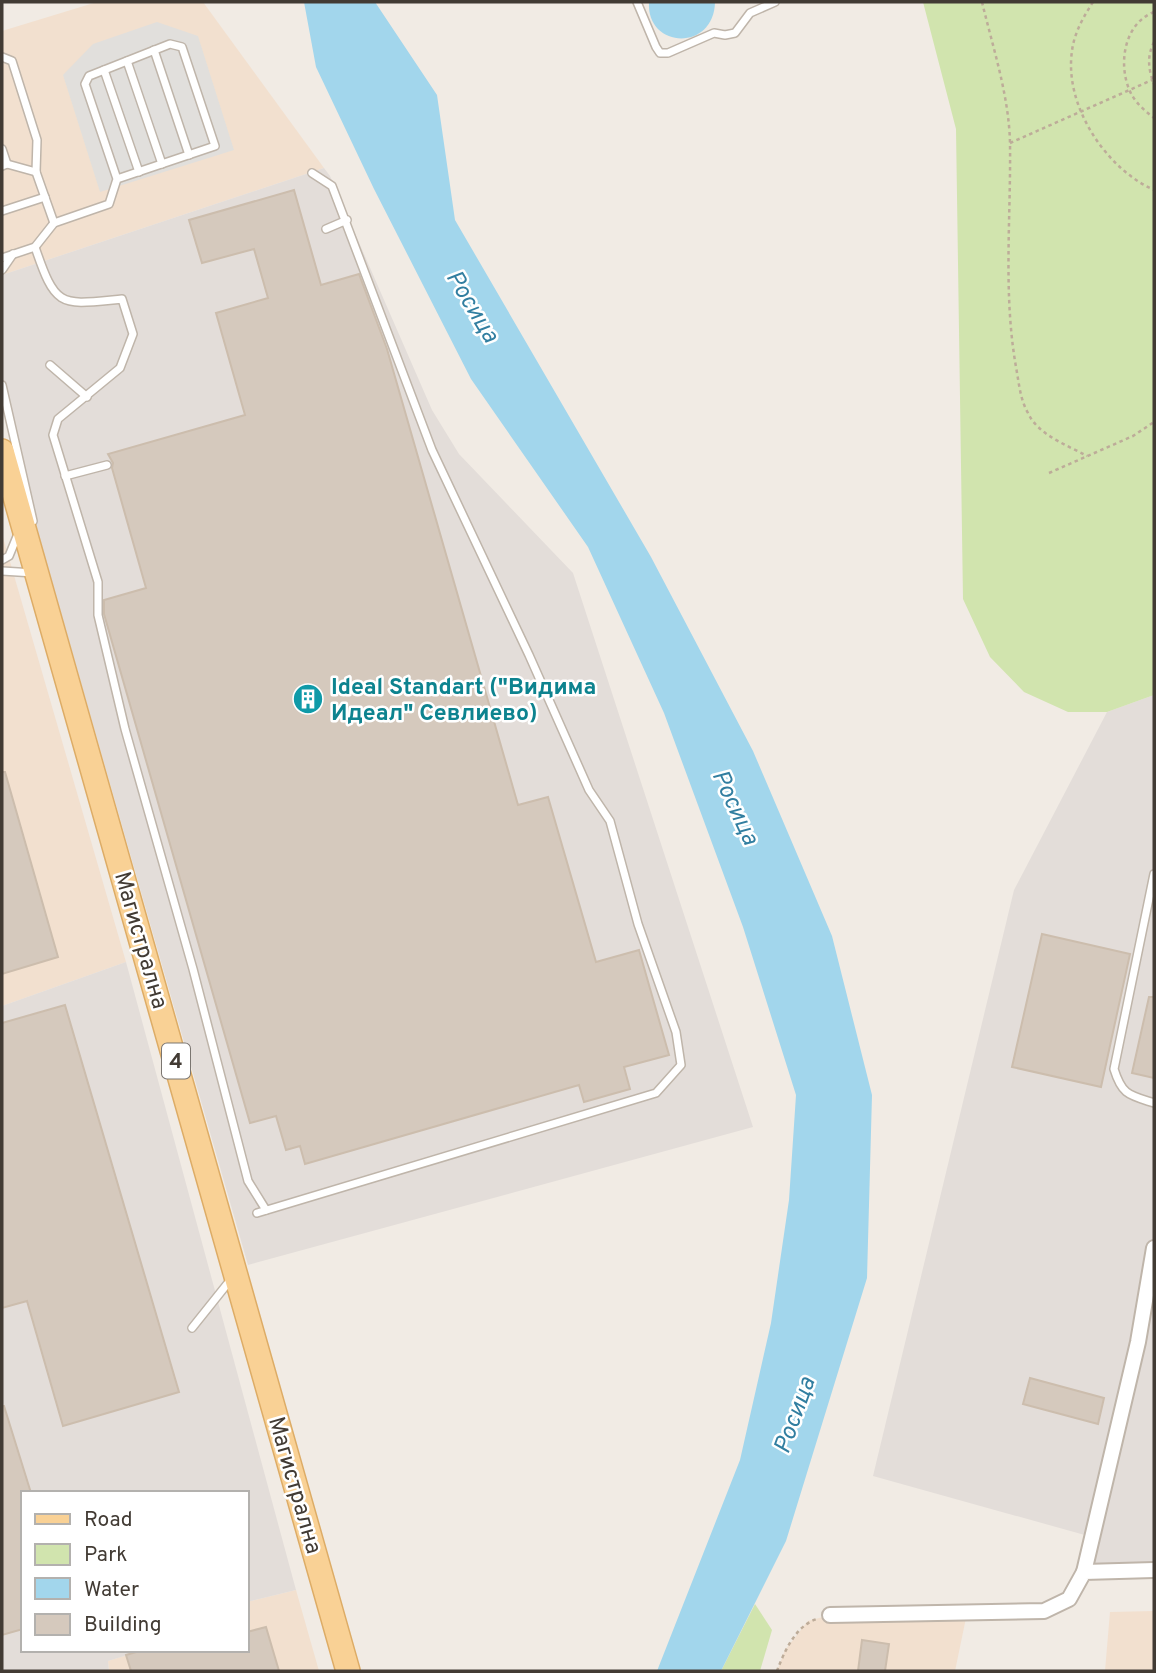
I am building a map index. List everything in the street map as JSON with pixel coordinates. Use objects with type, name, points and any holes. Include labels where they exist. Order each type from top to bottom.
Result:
[{"type":"main road","name":"Магистрална","points":[[2,451],[29,526],[348,1671]]},
{"type":"street","points":[[830,1615],[1044,1611],[1069,1598],[1084,1572],[1138,1342],[1154,1248]]},
{"type":"street","points":[[1084,1572],[1154,1570]]},
{"type":"lane","points":[[637,2],[656,47],[660,53],[668,53],[714,33],[735,33],[750,13],[775,2]]},
{"type":"lane","points":[[2,258],[35,247],[54,223],[109,204],[117,179],[85,84],[89,76],[170,44],[182,47],[215,146],[117,179]]},
{"type":"lane","points":[[154,50],[188,155]]},
{"type":"lane","points":[[2,57],[12,61],[37,140],[36,172],[54,223]]},
{"type":"lane","points":[[127,61],[162,164]]},
{"type":"lane","points":[[104,70],[139,172]]},
{"type":"lane","points":[[2,149],[4,165],[36,172]]},
{"type":"lane","points":[[257,1213],[656,1093],[681,1065],[676,1032],[638,924],[610,821],[589,790],[529,655],[432,450],[347,220],[332,187],[312,173]]},
{"type":"lane","points":[[2,211],[45,197]]},
{"type":"lane","points":[[326,229],[347,220]]},
{"type":"lane","points":[[35,247],[55,294],[71,303],[122,299],[133,334],[120,368],[58,419],[53,435],[98,582],[97,615],[125,729],[193,969],[248,1181],[266,1210]]},
{"type":"lane","points":[[2,270],[13,254]]},
{"type":"lane","points":[[50,365],[87,397]]},
{"type":"lane","points":[[2,385],[29,526],[9,556],[2,560]]},
{"type":"lane","points":[[65,476],[107,465]]},
{"type":"lane","points":[[2,571],[39,564]]},
{"type":"lane","points":[[1154,874],[1114,1069],[1119,1086],[1132,1096],[1154,1104]]},
{"type":"lane","points":[[192,1328],[237,1272]]},
{"type":"path","points":[[982,2],[1008,116],[1010,143],[1007,248],[1012,342],[1022,399],[1029,416],[1046,433],[1087,456]]},
{"type":"path","points":[[1093,2],[1083,18],[1072,50],[1073,80],[1082,111],[1096,138],[1116,164],[1144,186],[1154,190]]},
{"type":"path","points":[[1154,12],[1146,16],[1132,31],[1125,50],[1124,71],[1129,90],[1140,107],[1154,118]]},
{"type":"path","points":[[1010,143],[1153,82],[1148,58],[1154,42]]},
{"type":"path","points":[[1049,473],[1133,436],[1154,422]]},
{"type":"path","points":[[777,1671],[785,1650],[807,1621],[830,1615]]},
{"type":"shaded area","points":[[97,2],[203,2],[324,168],[2,275],[2,31]]},
{"type":"shaded area","points":[[157,22],[198,36],[234,150],[100,192],[63,75],[93,44]]},
{"type":"shaded area","points":[[324,168],[330,176],[432,410],[459,454],[573,573],[753,1127],[248,1265],[2,407],[2,275]]},
{"type":"shaded area","points":[[2,534],[126,962],[2,1006]]},
{"type":"shaded area","points":[[1154,695],[1154,1570],[1084,1572],[1092,1537],[873,1476],[1014,890],[1107,712]]},
{"type":"shaded area","points":[[126,962],[296,1590],[248,1602],[248,1491],[21,1491],[21,1652],[137,1652],[108,1661],[109,1671],[2,1671],[2,1006]]},
{"type":"shaded area","points":[[296,1590],[319,1671],[109,1671],[108,1661],[137,1652],[248,1652],[248,1602]]},
{"type":"shaded area","points":[[1154,1611],[1154,1671],[1105,1671],[1110,1612]]},
{"type":"shaded area","points":[[967,1613],[955,1671],[777,1671],[785,1650],[808,1621],[830,1615]]},
{"type":"green space","points":[[923,2],[1154,2],[1154,695],[1107,712],[1068,712],[1024,692],[990,657],[963,599],[956,129]]},
{"type":"green space","points":[[755,1604],[772,1630],[760,1671],[721,1671]]},
{"type":"water","name":"Росица","points":[[304,2],[375,2],[437,95],[455,220],[651,557],[753,751],[832,936],[872,1095],[867,1278],[786,1541],[721,1671],[657,1671],[740,1460],[771,1323],[789,1200],[796,1095],[743,927],[664,713],[588,547],[471,379],[374,189],[316,67]]},
{"type":"water","points":[[649,2],[715,2],[712,18],[704,30],[693,36],[680,38],[668,36],[658,29],[651,18]]},
{"type":"building","name":"Ideal Standart (\"Видима Идеал\" Севлиево)","points":[[294,190],[321,285],[359,274],[387,349],[518,805],[548,797],[596,962],[639,950],[669,1055],[624,1067],[630,1089],[584,1102],[579,1085],[305,1164],[300,1146],[286,1150],[276,1116],[250,1123],[104,614],[104,600],[146,588],[112,468],[113,463],[108,454],[245,415],[216,313],[268,298],[254,249],[202,263],[189,220]]},
{"type":"building","points":[[2,772],[5,772],[58,957],[2,974]]},
{"type":"building","points":[[1042,934],[1130,954],[1101,1087],[1012,1067]]},
{"type":"building","points":[[1149,997],[1154,997],[1154,1078],[1132,1073]]},
{"type":"building","points":[[65,1005],[179,1392],[63,1426],[27,1301],[2,1308],[2,1023]]},
{"type":"building","points":[[1030,1378],[1104,1398],[1098,1424],[1023,1404]]},
{"type":"building","points":[[4,1406],[30,1491],[21,1491],[21,1630],[2,1635]]},
{"type":"building","points":[[266,1627],[279,1671],[131,1671],[126,1655],[136,1652],[248,1652],[248,1632]]},
{"type":"building","points":[[862,1640],[889,1644],[885,1671],[858,1671]]},
{"type":"place","name":"Ideal Standart (\"Видима Идеал\" Севлиево)","points":[[308,699]]}]
